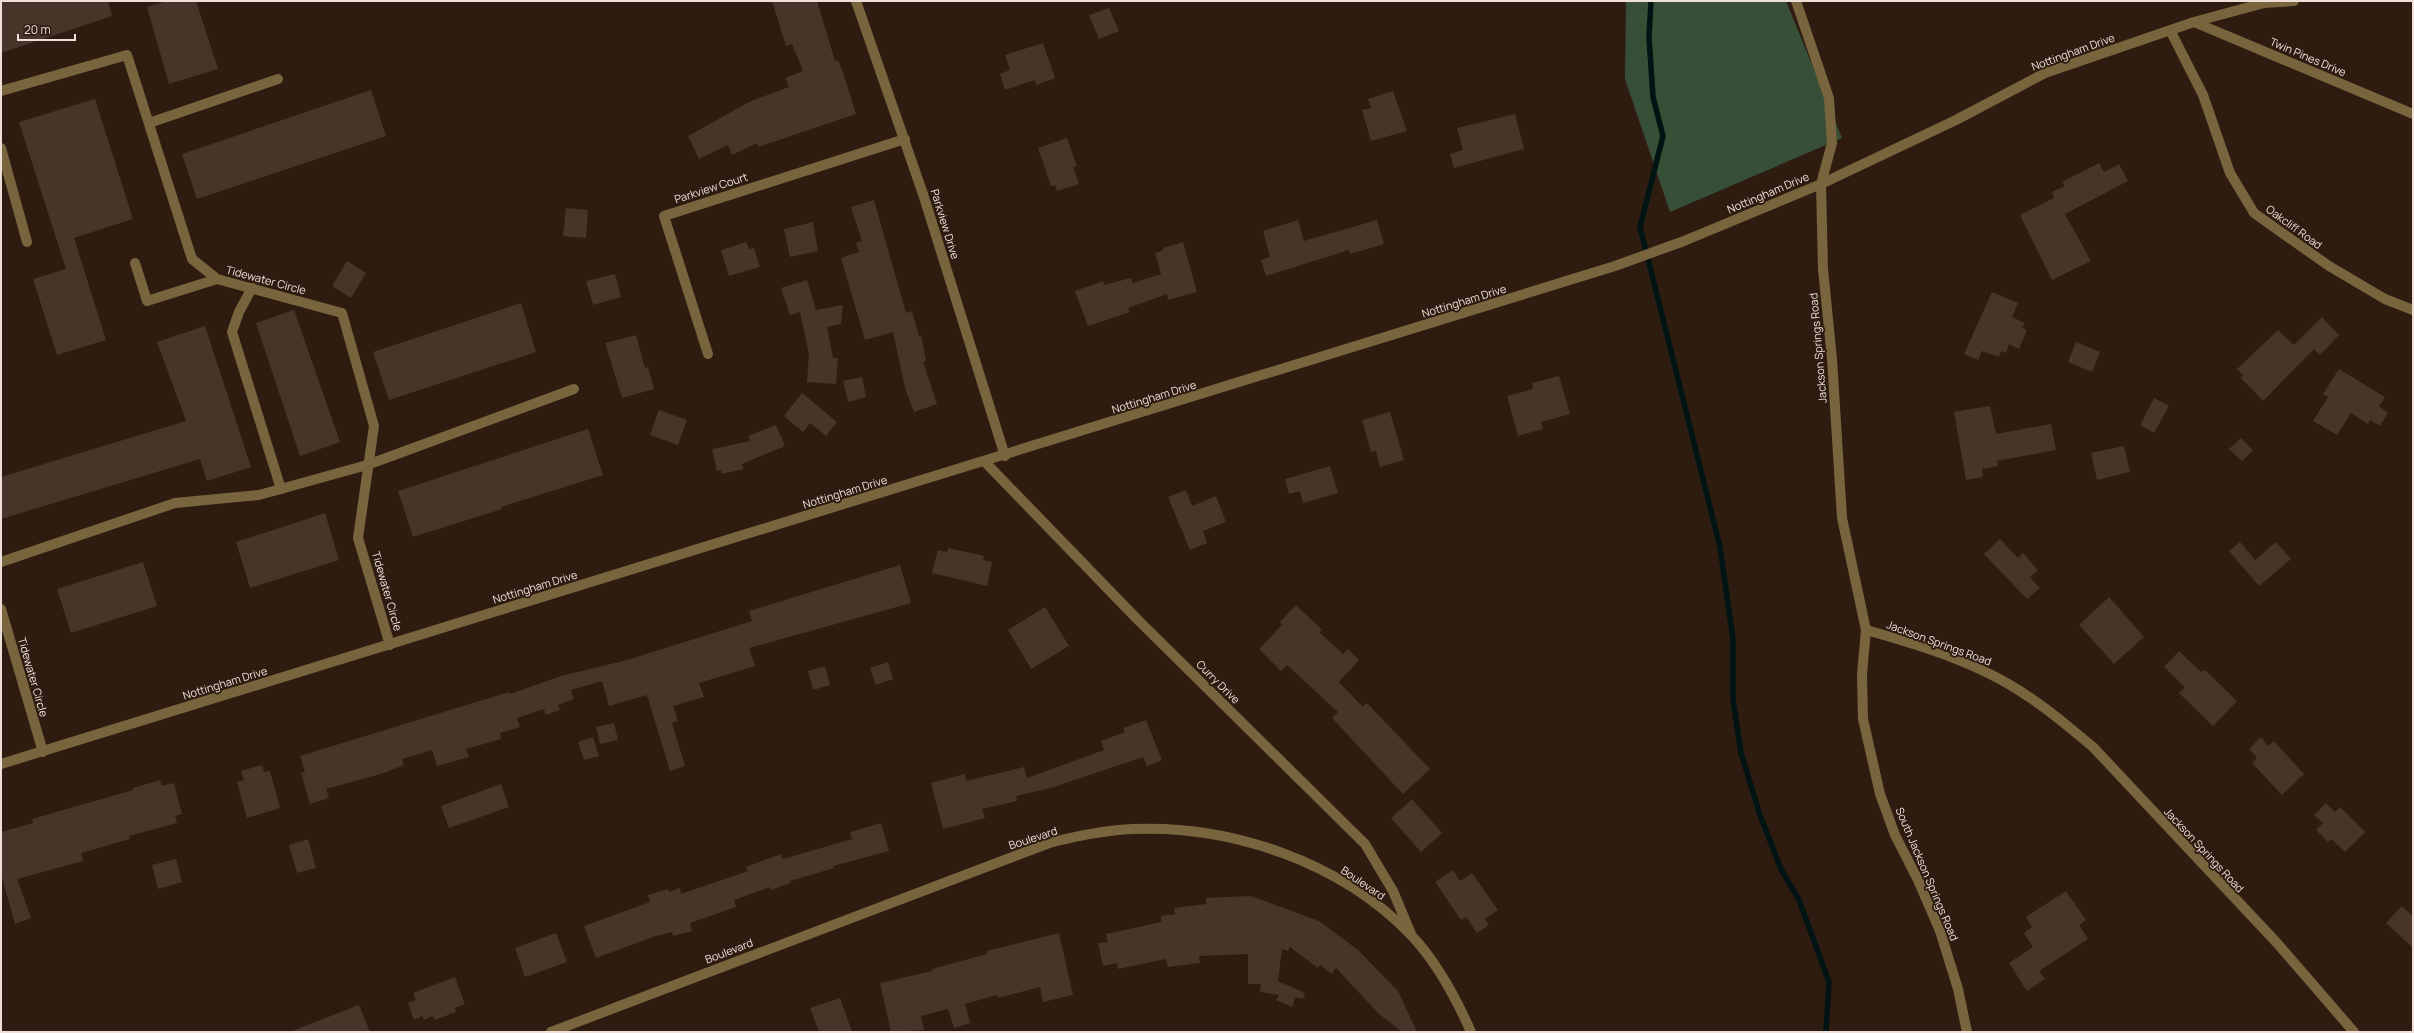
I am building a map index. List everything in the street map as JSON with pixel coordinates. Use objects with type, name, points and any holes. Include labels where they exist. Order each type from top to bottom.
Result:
[{"type":"street","name":"Parkview Drive","points":[[856,1],[905,139],[1005,456]]},
{"type":"street","name":"Jackson Springs Road","points":[[1796,1],[1829,98],[1832,143],[1821,184],[1823,269],[1832,359],[1842,518],[1866,630],[1899,639],[1989,674],[2026,694],[2064,723],[2093,747],[2277,943],[2354,1032]]},
{"type":"street","name":"Nottingham Drive","points":[[1,764],[984,461],[1005,456],[1635,259],[1821,184],[1956,120],[2046,73],[2194,22],[2264,2],[2294,1]]},
{"type":"street","name":"Twin Pines Drive","points":[[2194,22],[2413,114]]},
{"type":"street","name":"Oakcliff Road","points":[[2170,30],[2203,95],[2230,173],[2254,212],[2329,266],[2385,299],[2413,310]]},
{"type":"street","name":"Tidewater Circle","points":[[1,91],[127,55],[192,259],[216,279],[342,313],[374,426],[367,465],[358,538],[390,645]]},
{"type":"street","points":[[149,123],[278,79]]},
{"type":"street","name":"Parkview Court","points":[[708,354],[664,216],[905,139]]},
{"type":"street","points":[[1,148],[27,242]]},
{"type":"street","points":[[135,263],[147,301],[216,279]]},
{"type":"street","points":[[252,288],[239,312],[232,332],[281,489]]},
{"type":"street","points":[[1,562],[175,502],[259,495],[367,465],[574,389]]},
{"type":"street","name":"Curry Drive","points":[[984,461],[1138,620],[1365,844],[1393,891],[1411,935]]},
{"type":"street","name":"Tidewater Circle","points":[[1,609],[43,752]]},
{"type":"street","name":"South Jackson Springs Road","points":[[1866,630],[1862,674],[1863,719],[1880,794],[1895,835],[1918,880],[1940,931],[1958,989],[1967,1032]]},
{"type":"street","name":"Boulevard","points":[[551,1032],[953,878],[1052,842],[1103,832],[1140,829],[1191,831],[1228,837],[1279,852],[1336,879],[1369,900],[1411,935],[1448,986],[1471,1032]]},
{"type":"green space","points":[[1626,1],[1786,1],[1842,138],[1670,212],[1625,79]]},
{"type":"building","points":[[1,1],[108,1],[112,16],[1,53]]},
{"type":"building","points":[[167,1],[196,1],[218,69],[169,84],[147,7]]},
{"type":"building","points":[[772,1],[817,1],[835,61],[838,60],[843,72],[856,114],[758,147],[757,143],[732,155],[728,145],[699,159],[688,136],[751,101],[789,87],[785,78],[803,71],[792,44],[786,46]]},
{"type":"building","points":[[1109,8],[1119,31],[1099,39],[1089,15]]},
{"type":"building","points":[[1043,43],[1055,78],[1036,85],[1035,80],[1005,90],[1000,74],[1010,70],[1005,55]]},
{"type":"building","points":[[371,90],[386,136],[197,199],[182,154]]},
{"type":"building","points":[[1393,91],[1407,131],[1371,141],[1362,110],[1371,108],[1368,99]]},
{"type":"building","points":[[95,99],[133,219],[74,238],[106,340],[57,355],[33,279],[66,269],[19,122]]},
{"type":"building","points":[[1515,114],[1524,149],[1454,168],[1450,154],[1463,150],[1457,128]]},
{"type":"building","points":[[1067,138],[1077,166],[1073,167],[1079,184],[1057,191],[1055,185],[1051,186],[1038,148]]},
{"type":"building","points":[[2099,163],[2104,172],[2119,164],[2128,181],[2065,214],[2091,261],[2052,280],[2020,215],[2054,198],[2052,192],[2065,186],[2062,182]]},
{"type":"building","points":[[874,200],[906,313],[912,311],[919,336],[921,335],[926,361],[923,362],[937,404],[914,412],[905,388],[893,332],[865,340],[841,258],[859,252],[856,243],[862,241],[851,207]]},
{"type":"building","points":[[566,208],[588,210],[586,238],[563,236]]},
{"type":"building","points":[[1298,220],[1304,241],[1377,220],[1384,244],[1350,254],[1349,250],[1266,276],[1261,260],[1270,257],[1263,231]]},
{"type":"building","points":[[813,222],[818,251],[790,257],[784,229]]},
{"type":"building","points":[[746,242],[749,249],[754,248],[760,267],[729,276],[721,250]]},
{"type":"building","points":[[1183,242],[1197,292],[1168,300],[1167,294],[1128,308],[1130,312],[1088,326],[1075,291],[1103,281],[1104,285],[1131,278],[1133,283],[1161,274],[1155,253],[1164,250],[1163,248]]},
{"type":"building","points":[[347,261],[366,273],[351,298],[332,286]]},
{"type":"building","points":[[615,274],[621,297],[593,305],[586,281]]},
{"type":"building","points":[[807,280],[816,310],[843,305],[841,324],[827,327],[833,358],[838,358],[836,384],[807,382],[809,354],[800,312],[790,315],[781,288]]},
{"type":"building","points":[[1992,292],[2018,303],[2012,317],[2025,323],[2022,328],[2027,330],[2019,349],[2009,344],[2006,353],[2001,351],[1999,357],[1982,351],[1978,360],[1964,354]]},
{"type":"building","points":[[521,303],[536,352],[389,400],[373,352]]},
{"type":"building","points":[[294,310],[340,442],[300,456],[256,323]]},
{"type":"building","points":[[2322,317],[2339,335],[2320,355],[2314,349],[2263,401],[2241,378],[2243,375],[2237,369],[2278,330],[2294,345]]},
{"type":"building","points":[[205,326],[251,467],[207,481],[200,459],[1,519],[1,477],[186,421],[157,342]]},
{"type":"building","points":[[636,335],[645,368],[648,367],[654,389],[622,398],[605,343]]},
{"type":"building","points":[[2076,342],[2100,352],[2092,372],[2068,362]]},
{"type":"building","points":[[2339,369],[2385,397],[2379,406],[2388,413],[2380,426],[2370,420],[2368,424],[2351,413],[2337,435],[2313,421],[2328,397],[2323,394]]},
{"type":"building","points":[[1559,376],[1570,414],[1541,422],[1543,429],[1518,436],[1507,396],[1533,389],[1532,383]]},
{"type":"building","points":[[862,377],[866,397],[848,402],[843,381]]},
{"type":"building","points":[[802,393],[837,422],[826,436],[810,423],[803,432],[784,416]]},
{"type":"building","points":[[2154,398],[2169,406],[2154,433],[2140,425]]},
{"type":"building","points":[[1990,406],[1996,434],[2051,424],[2056,450],[1997,461],[1998,466],[1982,469],[1983,477],[1966,480],[1954,412]]},
{"type":"building","points":[[659,410],[687,420],[678,445],[650,435]]},
{"type":"building","points":[[1390,412],[1404,460],[1380,467],[1376,451],[1371,452],[1362,420]]},
{"type":"building","points":[[776,425],[785,446],[742,464],[744,469],[722,474],[721,470],[717,471],[712,449],[750,441],[748,436]]},
{"type":"building","points":[[588,429],[603,475],[501,507],[502,509],[413,537],[398,491]]},
{"type":"building","points":[[2241,438],[2253,450],[2242,461],[2229,449]]},
{"type":"building","points":[[2124,446],[2130,472],[2097,480],[2091,453]]},
{"type":"building","points":[[1330,466],[1338,493],[1303,503],[1300,491],[1289,494],[1285,479]]},
{"type":"building","points":[[1186,490],[1192,506],[1216,496],[1226,522],[1203,531],[1207,543],[1190,550],[1168,497]]},
{"type":"building","points":[[325,513],[339,560],[250,588],[236,542]]},
{"type":"building","points":[[2000,539],[2018,558],[2023,553],[2038,570],[2030,577],[2040,588],[2027,599],[1984,554]]},
{"type":"building","points":[[2240,542],[2255,560],[2276,542],[2291,559],[2259,586],[2229,551]]},
{"type":"building","points":[[948,548],[984,556],[983,560],[992,562],[987,586],[932,573],[938,550],[947,552]]},
{"type":"building","points":[[143,562],[157,606],[71,633],[57,589]]},
{"type":"building","points":[[900,565],[911,603],[749,648],[755,666],[699,683],[704,697],[673,706],[678,721],[672,723],[685,766],[670,771],[647,695],[609,706],[602,681],[571,690],[574,699],[558,705],[560,710],[546,715],[544,709],[517,718],[520,727],[500,733],[501,739],[466,749],[469,757],[437,766],[432,750],[402,759],[404,765],[384,773],[326,789],[329,798],[310,804],[301,773],[305,772],[300,756],[509,692],[510,694],[561,676],[627,660],[752,621],[749,611]]},
{"type":"building","points":[[2109,597],[2144,637],[2114,664],[2079,625]]},
{"type":"building","points":[[1296,605],[1322,630],[1319,632],[1343,654],[1348,649],[1359,660],[1339,682],[1363,707],[1367,703],[1430,769],[1403,794],[1332,718],[1338,712],[1287,665],[1281,671],[1259,649],[1282,625],[1280,622]]},
{"type":"building","points":[[1045,607],[1069,646],[1031,669],[1008,630]]},
{"type":"building","points":[[2179,651],[2201,672],[2205,670],[2237,701],[2213,726],[2179,693],[2185,687],[2164,667]]},
{"type":"building","points":[[888,662],[893,679],[876,685],[870,668]]},
{"type":"building","points":[[825,666],[830,685],[813,690],[808,671]]},
{"type":"building","points":[[1146,720],[1162,760],[1147,766],[1143,757],[1051,788],[1016,796],[1017,801],[982,809],[985,818],[943,829],[931,783],[965,774],[966,781],[1024,767],[1027,778],[1104,750],[1101,741],[1125,732],[1123,728]]},
{"type":"building","points":[[614,723],[618,740],[600,744],[596,727]]},
{"type":"building","points":[[593,737],[599,756],[584,760],[578,742]]},
{"type":"building","points":[[2261,737],[2268,746],[2274,741],[2304,774],[2282,795],[2252,763],[2257,758],[2249,749]]},
{"type":"building","points":[[262,765],[264,772],[270,771],[280,808],[247,818],[237,782],[244,780],[241,771]]},
{"type":"building","points":[[160,780],[162,786],[174,783],[182,814],[175,816],[177,823],[129,836],[130,839],[81,853],[83,861],[17,879],[31,918],[15,924],[1,874],[1,832],[33,823],[32,819],[133,790],[133,788]]},
{"type":"building","points":[[501,784],[509,807],[449,828],[441,806]]},
{"type":"building","points":[[1412,799],[1442,833],[1421,852],[1391,818]]},
{"type":"building","points":[[2326,803],[2335,812],[2340,807],[2365,832],[2345,852],[2331,839],[2328,842],[2316,830],[2323,823],[2314,815]]},
{"type":"building","points":[[881,823],[889,851],[833,866],[834,868],[790,881],[791,883],[771,890],[770,887],[734,900],[736,907],[690,923],[692,931],[673,936],[672,932],[656,936],[596,958],[584,926],[650,902],[648,895],[668,889],[669,892],[680,888],[681,894],[748,871],[746,867],[781,854],[783,859],[852,839],[850,832]]},
{"type":"building","points":[[308,839],[316,868],[297,873],[289,845]]},
{"type":"building","points":[[176,859],[182,882],[158,889],[152,865]]},
{"type":"building","points":[[1453,870],[1460,881],[1472,873],[1498,910],[1485,919],[1489,925],[1477,933],[1466,917],[1461,920],[1435,882]]},
{"type":"building","points":[[2066,891],[2086,920],[2079,925],[2088,939],[2039,971],[2045,979],[2027,991],[2009,963],[2033,947],[2024,933],[2032,927],[2026,917]]},
{"type":"building","points":[[1251,896],[1319,921],[1358,950],[1398,991],[1417,1032],[1402,1032],[1378,1013],[1336,968],[1332,974],[1320,965],[1318,968],[1290,947],[1288,951],[1282,949],[1278,981],[1305,993],[1303,999],[1295,997],[1292,1007],[1276,1000],[1279,995],[1260,992],[1261,984],[1248,984],[1248,954],[1199,956],[1200,963],[1168,967],[1166,959],[1118,969],[1117,963],[1103,966],[1098,943],[1108,942],[1106,934],[1161,922],[1161,916],[1175,914],[1174,908],[1206,904],[1206,898]]},
{"type":"building","points":[[2402,906],[2413,916],[2413,948],[2386,923]]},
{"type":"building","points":[[556,933],[567,962],[525,977],[515,948]]},
{"type":"building","points":[[1059,933],[1073,995],[1043,1002],[1040,987],[998,998],[997,995],[965,1004],[970,1023],[954,1028],[948,1009],[921,1016],[924,1030],[891,1032],[880,983],[932,971],[932,969],[987,954],[987,951]]},
{"type":"building","points":[[455,977],[465,1004],[455,1008],[456,1012],[435,1020],[433,1016],[424,1020],[422,1016],[414,1020],[408,1003],[416,1000],[413,993]]},
{"type":"building","points":[[840,998],[852,1032],[819,1032],[810,1008]]},
{"type":"building","points":[[359,1005],[370,1032],[292,1032],[292,1031]]},
{"type":"waterway","points":[[1651,1],[1649,37],[1653,97],[1663,136],[1640,227],[1720,547],[1733,639],[1733,700],[1741,753],[1760,815],[1781,869],[1799,900],[1829,982],[1826,1032]]}]
